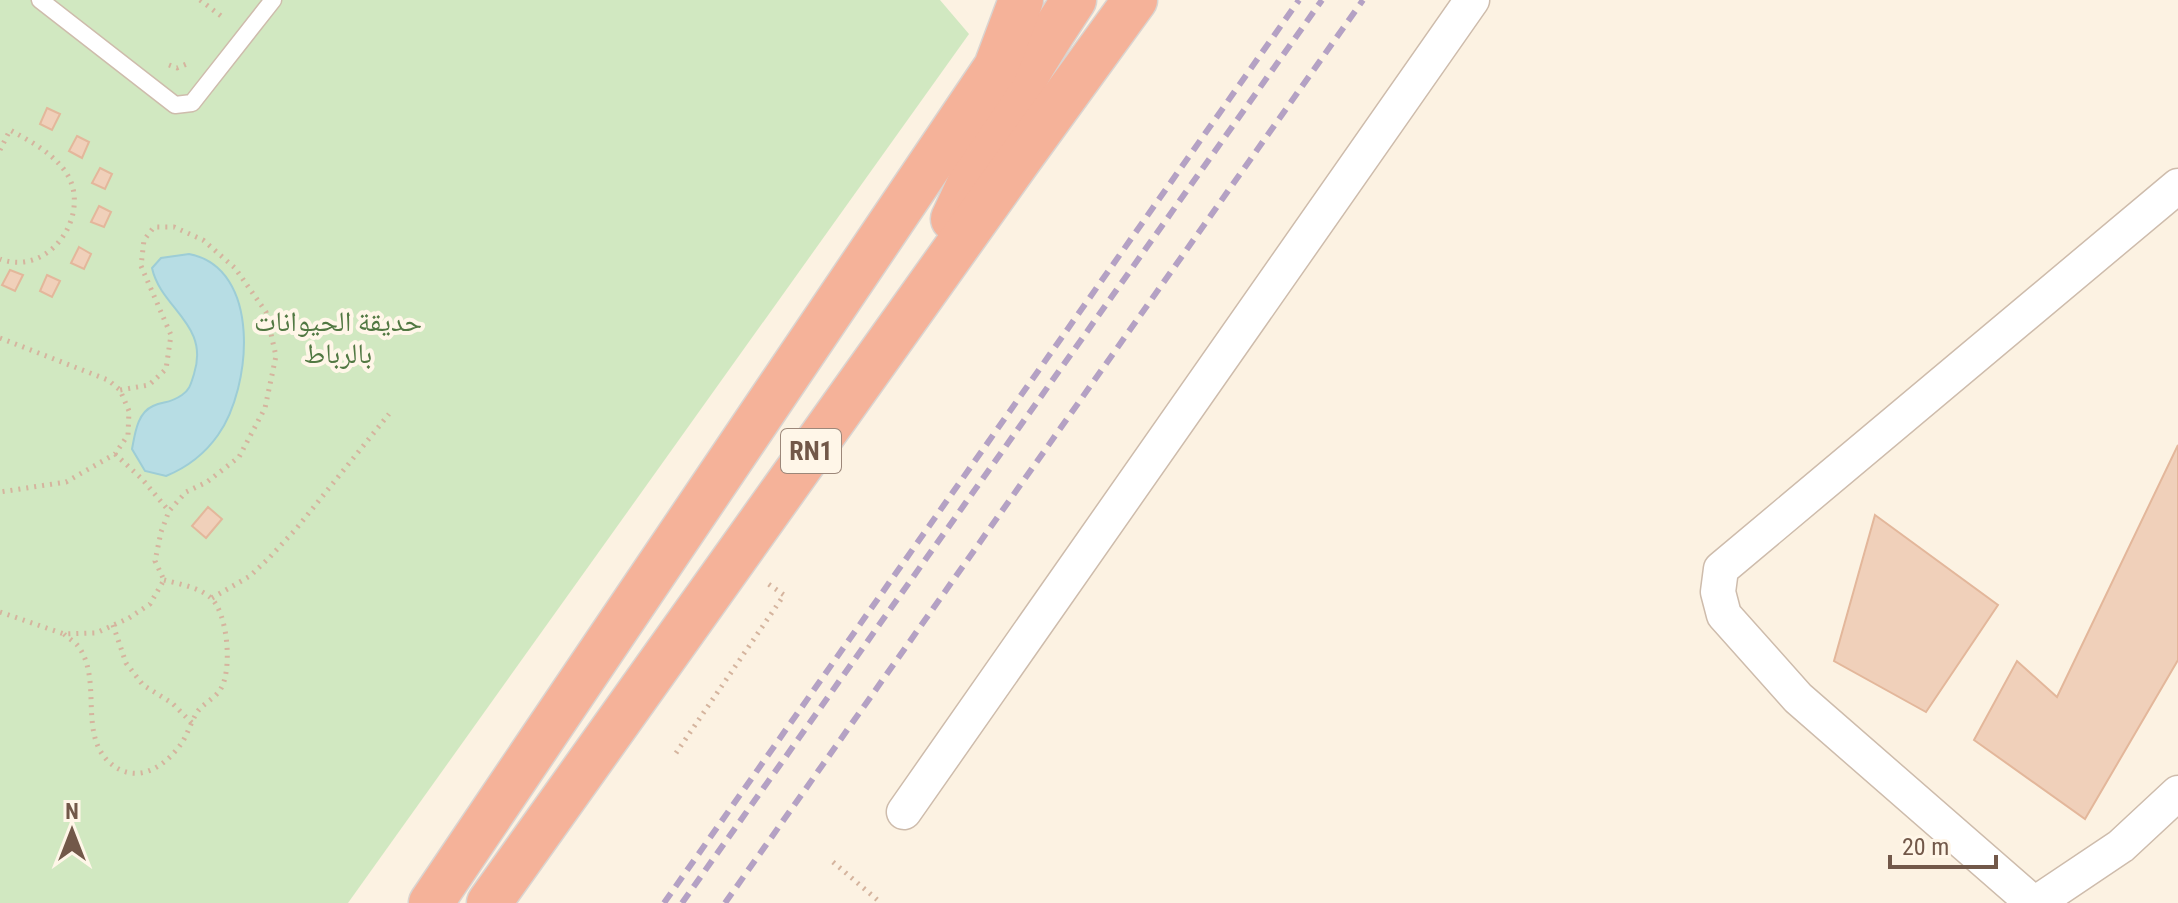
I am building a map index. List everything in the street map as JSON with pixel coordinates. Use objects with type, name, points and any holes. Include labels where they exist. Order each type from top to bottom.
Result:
[{"type":"highway","name":"RN1","points":[[431,903],[996,67],[1021,0]]},
{"type":"highway","points":[[929,285],[942,243],[984,149],[1012,98],[1074,0]]},
{"type":"highway","name":"RN1","points":[[489,903],[1135,0]]},
{"type":"street","points":[[904,812],[1472,0]]},
{"type":"street","points":[[2178,186],[1721,569],[1718,592],[1724,615],[1798,698],[2034,903],[2121,846],[2178,793]]},
{"type":"lane","points":[[40,0],[175,105],[181,106],[192,103],[273,0]]},
{"type":"path","points":[[200,0],[225,19]]},
{"type":"path","points":[[217,29],[232,9]]},
{"type":"path","points":[[161,58],[177,68],[186,66],[194,59]]},
{"type":"path","points":[[0,150],[10,130],[44,149],[66,172],[74,200],[66,235],[47,254],[28,264],[0,259]]},
{"type":"path","points":[[64,634],[78,646],[87,667],[95,742],[109,762],[129,773],[145,774],[160,765],[180,745],[199,710],[221,690],[229,659],[222,618],[212,598],[164,580],[155,561],[169,511],[186,492],[207,482],[239,457],[265,408],[276,356],[266,312],[235,268],[203,240],[174,227],[154,227],[144,240],[141,266],[171,335],[166,369],[149,385],[120,390]]},
{"type":"path","points":[[0,338],[108,380],[120,390],[129,411],[128,435],[115,454],[66,482],[0,492]]},
{"type":"path","points":[[212,598],[250,576],[269,558],[389,414]]},
{"type":"path","points":[[115,454],[142,479],[169,511]]},
{"type":"path","points":[[0,612],[64,634],[96,633],[150,604],[164,580]]},
{"type":"path","points":[[676,753],[784,595]]},
{"type":"path","points":[[113,625],[126,663],[143,685],[172,703],[192,723]]},
{"type":"path","points":[[833,862],[881,903]]},
{"type":"green space","name":"حديقة الحيوانات بالرباط","points":[[0,0],[940,0],[969,34],[348,903],[0,903]]},
{"type":"water","points":[[189,254],[213,264],[229,281],[239,305],[244,332],[243,360],[230,414],[218,435],[195,460],[166,476],[145,471],[132,449],[143,414],[153,406],[185,393],[194,374],[197,357],[190,329],[165,295],[152,268],[161,258]]},
{"type":"building","points":[[47,108],[60,114],[52,130],[40,124]]},
{"type":"building","points":[[77,136],[89,142],[82,158],[69,151]]},
{"type":"building","points":[[100,168],[112,174],[105,189],[92,183]]},
{"type":"building","points":[[99,206],[111,212],[104,227],[91,222]]},
{"type":"building","points":[[79,247],[91,254],[84,269],[71,263]]},
{"type":"building","points":[[10,270],[23,275],[15,291],[2,285]]},
{"type":"building","points":[[47,275],[60,281],[52,297],[40,291]]},
{"type":"building","points":[[2178,445],[2178,660],[2085,819],[1974,740],[2017,661],[2057,697]]},
{"type":"building","points":[[208,507],[222,519],[206,538],[192,526]]},
{"type":"building","points":[[1875,515],[1998,605],[1926,712],[1834,661]]},
{"type":"railway","points":[[664,903],[1299,0]]},
{"type":"railway","points":[[682,903],[1322,0]]},
{"type":"railway","points":[[725,903],[1363,0]]}]
